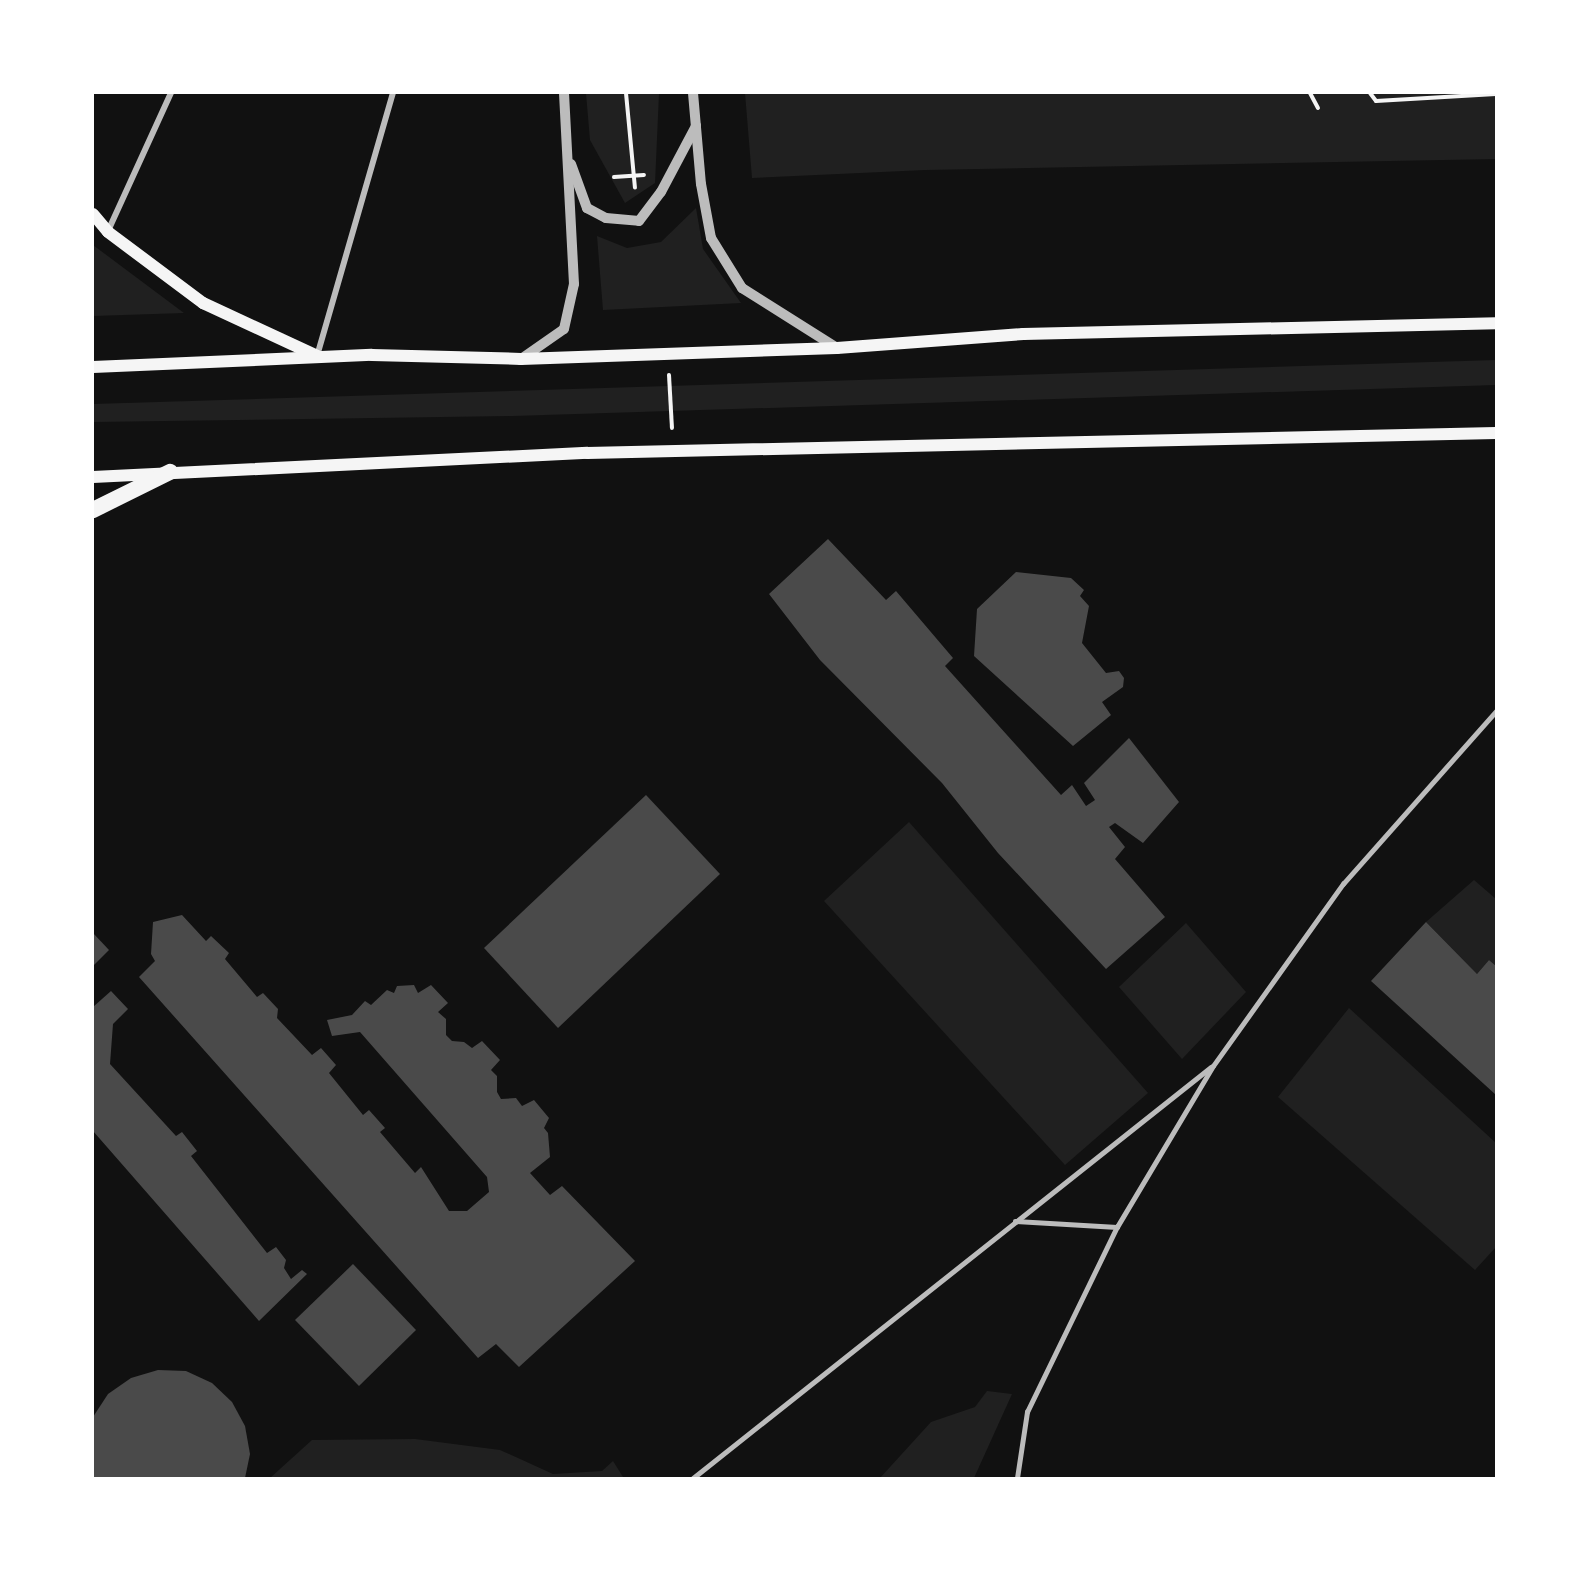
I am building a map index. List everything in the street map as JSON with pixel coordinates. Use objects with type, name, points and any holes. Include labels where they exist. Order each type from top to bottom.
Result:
[{"type":"highway","points":[[93,510],[170,472]]},
{"type":"main road","points":[[93,214],[108,232],[203,303],[317,356],[372,355],[521,359],[837,348],[1023,334],[1496,323]]},
{"type":"main road","points":[[93,367],[372,355]]},
{"type":"main road","points":[[93,477],[673,452],[1496,434]]},
{"type":"street","points":[[108,232],[171,93]]},
{"type":"street","points":[[317,356],[393,93]]},
{"type":"street","points":[[521,359],[564,329],[574,284],[564,93]]},
{"type":"street","points":[[693,93],[711,238],[742,288],[837,348]]},
{"type":"street","points":[[567,152],[587,208],[606,218],[639,221],[661,192],[696,126]]},
{"type":"lane","points":[[1017,1478],[1027,1412],[1117,1227],[1213,1066],[1343,884],[1496,711]]},
{"type":"lane","points":[[693,1478],[1014,1221],[1213,1066]]},
{"type":"lane","points":[[1014,1221],[1117,1227]]},
{"type":"path","points":[[626,93],[639,221]]},
{"type":"path","points":[[1310,93],[1318,108]]},
{"type":"path","points":[[1370,93],[1376,101],[1496,94]]},
{"type":"path","points":[[614,177],[653,174]]},
{"type":"path","points":[[668,354],[673,452]]},
{"type":"shaded area","points":[[586,93],[659,93],[655,183],[625,203],[590,140]]},
{"type":"shaded area","points":[[745,93],[1496,93],[1496,159],[925,170],[752,178]]},
{"type":"shaded area","points":[[696,208],[703,249],[741,303],[603,310],[597,236],[627,248],[661,242]]},
{"type":"shaded area","points":[[93,245],[184,313],[93,316]]},
{"type":"shaded area","points":[[1496,360],[1496,385],[513,416],[93,422],[93,404]]},
{"type":"shaded area","points":[[909,822],[1148,1093],[1065,1165],[824,901]]},
{"type":"shaded area","points":[[1474,880],[1496,899],[1496,966],[1489,960],[1477,974],[1426,922]]},
{"type":"shaded area","points":[[1186,923],[1246,992],[1182,1059],[1119,987]]},
{"type":"shaded area","points":[[1349,1008],[1496,1143],[1496,1247],[1475,1270],[1278,1097]]},
{"type":"shaded area","points":[[987,1391],[1012,1394],[974,1478],[880,1478],[931,1422],[975,1407]]},
{"type":"shaded area","points":[[415,1439],[500,1450],[553,1474],[602,1471],[613,1461],[623,1477],[270,1478],[312,1440]]},
{"type":"building","points":[[828,539],[886,600],[896,591],[953,658],[945,666],[1061,795],[1072,785],[1086,806],[1095,800],[1084,783],[1129,738],[1179,802],[1143,843],[1115,823],[1109,827],[1125,847],[1115,859],[1165,917],[1106,969],[998,853],[942,783],[820,660],[769,594]]},
{"type":"building","points":[[1016,572],[1071,578],[1084,590],[1080,596],[1089,606],[1082,643],[1106,673],[1119,671],[1124,678],[1123,687],[1102,702],[1111,715],[1073,746],[974,656],[977,609]]},
{"type":"building","points":[[646,795],[720,874],[558,1028],[484,948]]},
{"type":"building","points":[[182,915],[206,941],[211,936],[229,953],[225,959],[257,997],[263,993],[278,1009],[277,1018],[312,1055],[321,1048],[336,1065],[329,1073],[363,1115],[369,1110],[385,1128],[380,1132],[415,1173],[421,1167],[449,1211],[467,1211],[489,1192],[487,1177],[360,1032],[332,1036],[327,1020],[352,1015],[365,1001],[371,1005],[387,990],[394,993],[397,986],[414,985],[418,993],[431,985],[448,1003],[438,1012],[446,1019],[446,1035],[452,1041],[464,1042],[472,1048],[482,1041],[500,1060],[491,1070],[497,1076],[497,1092],[501,1099],[516,1098],[522,1106],[534,1100],[549,1118],[544,1128],[548,1133],[550,1157],[530,1173],[550,1195],[562,1186],[635,1261],[519,1367],[496,1344],[478,1358],[139,977],[155,961],[151,954],[153,922]]},
{"type":"building","points":[[1426,922],[1477,974],[1489,960],[1496,966],[1496,1095],[1371,981]]},
{"type":"building","points":[[93,933],[109,950],[93,966]]},
{"type":"building","points":[[111,991],[128,1009],[113,1024],[110,1064],[176,1136],[182,1132],[197,1151],[191,1156],[267,1253],[276,1247],[286,1260],[284,1268],[291,1279],[302,1270],[307,1274],[259,1321],[93,1131],[93,1007]]},
{"type":"building","points":[[353,1264],[416,1330],[359,1386],[295,1320]]},
{"type":"building","points":[[158,1370],[186,1371],[212,1383],[232,1402],[245,1426],[250,1454],[245,1478],[93,1478],[93,1417],[108,1394],[131,1378]]}]
